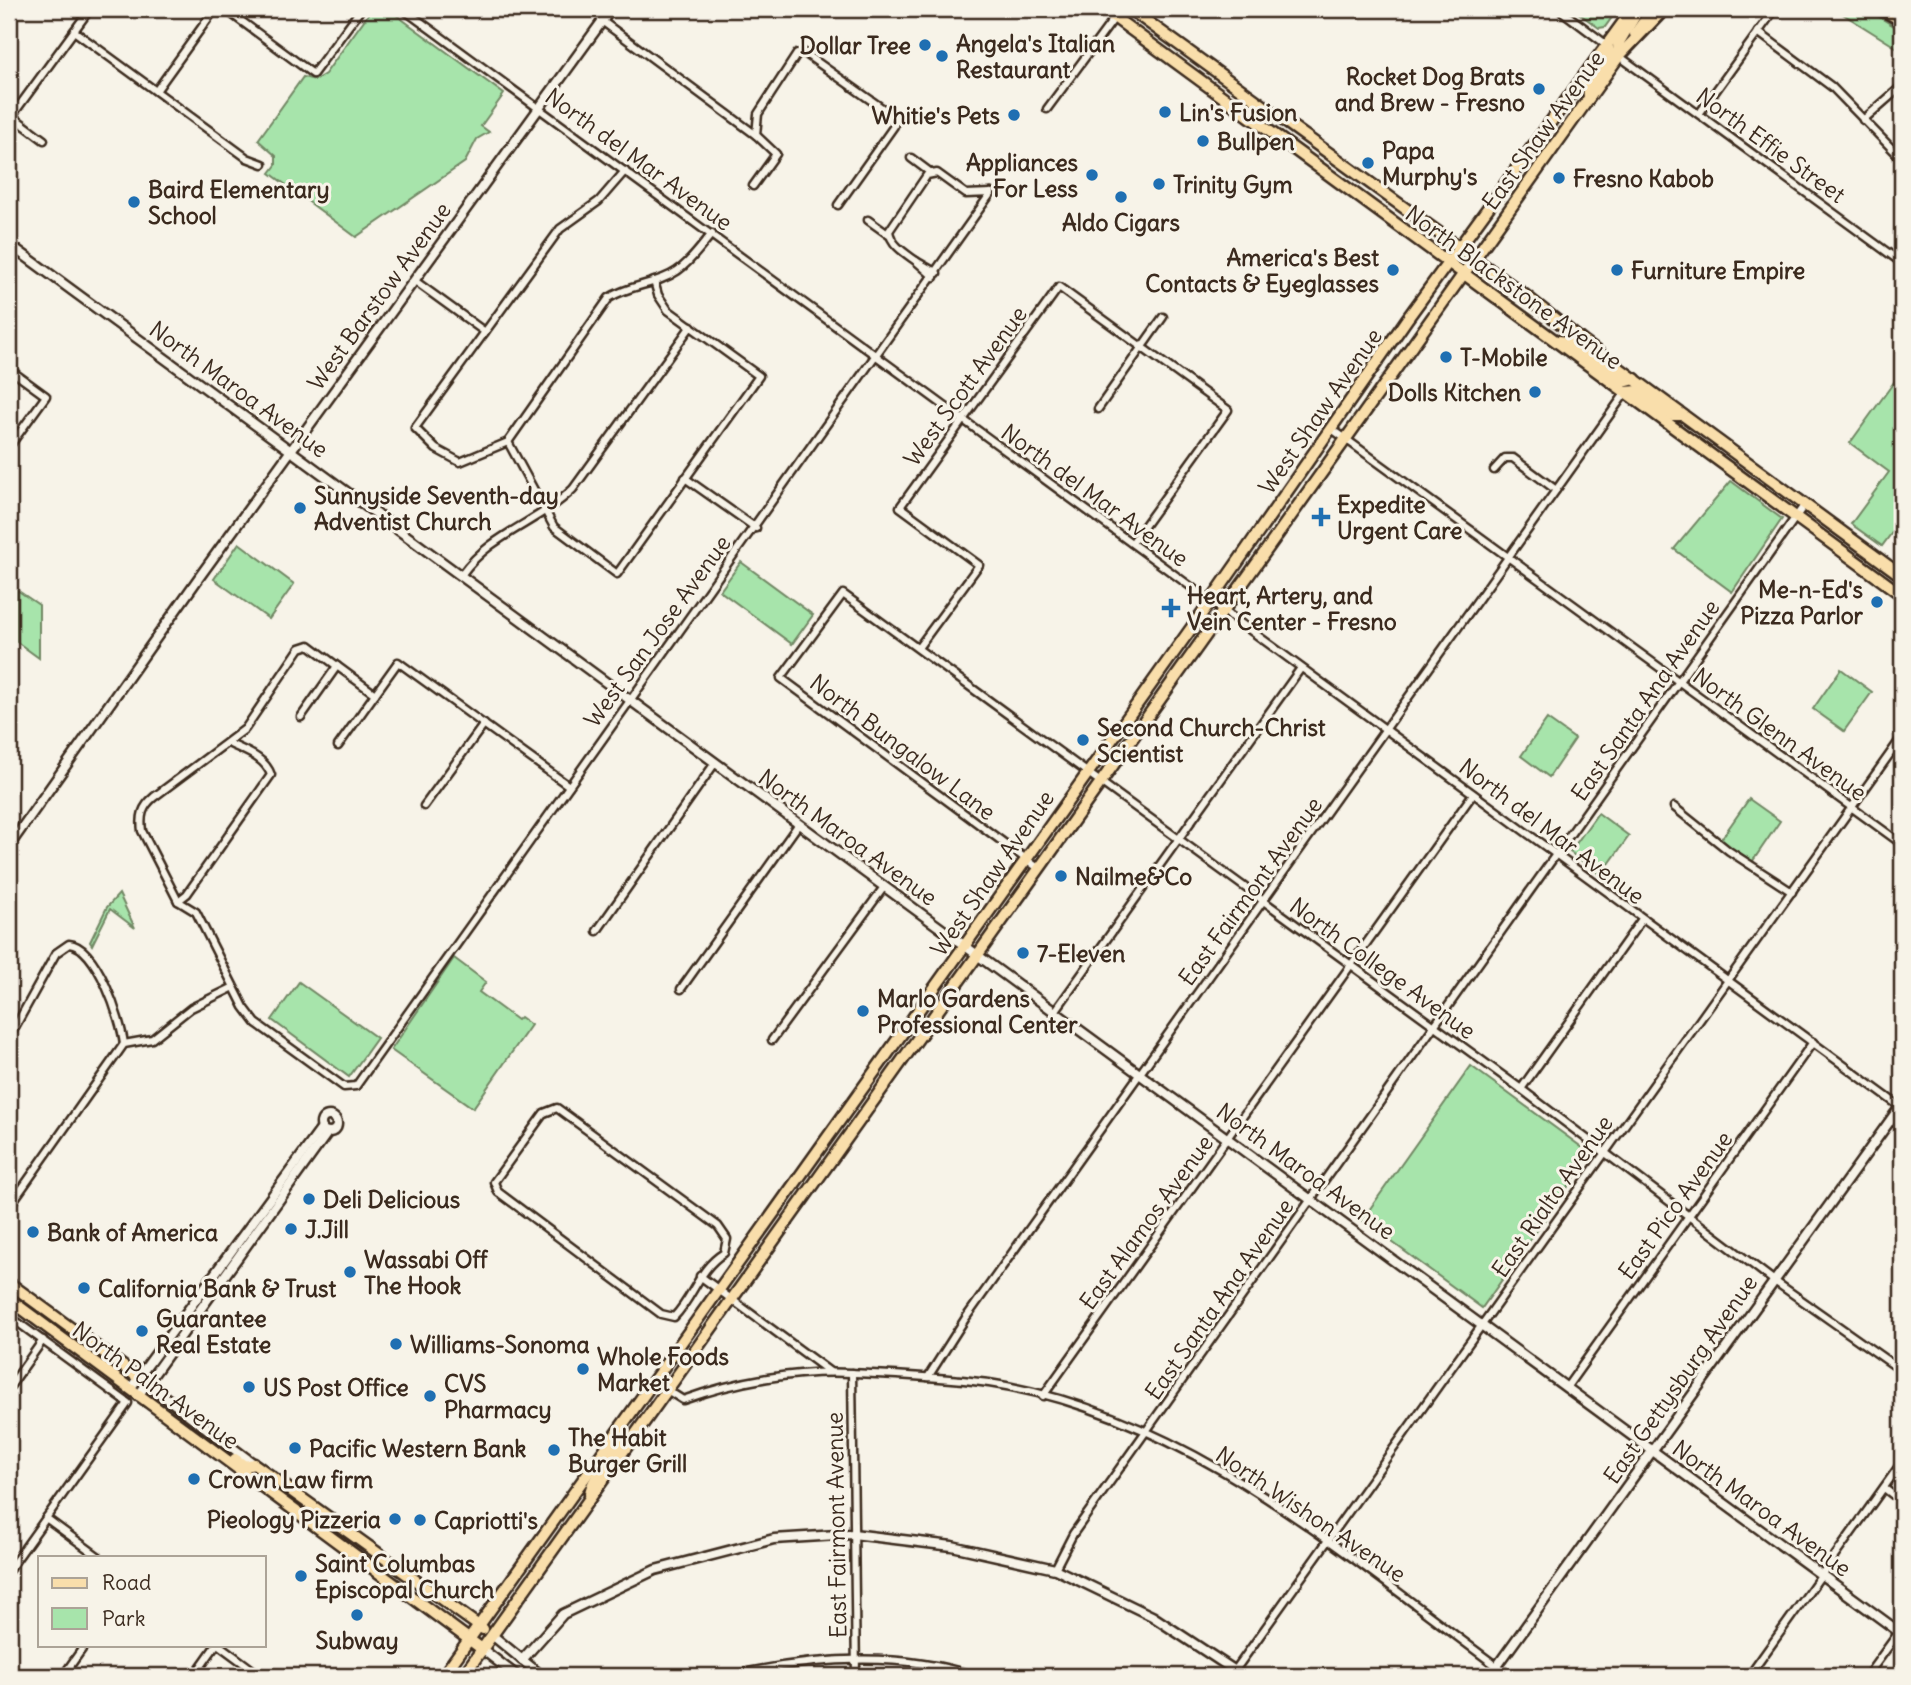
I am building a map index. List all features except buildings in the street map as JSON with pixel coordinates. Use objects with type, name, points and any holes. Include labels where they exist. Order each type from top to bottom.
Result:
[{"type":"highway","points":[[1619,55],[1664,9]]},
{"type":"highway","points":[[1882,9],[1902,21]]},
{"type":"main road","name":"North Blackstone Avenue","points":[[1103,9],[1118,13],[1448,262],[1902,595]]},
{"type":"main road","name":"North Blackstone Avenue","points":[[1130,9],[1460,247],[1902,576]]},
{"type":"main road","name":"East Shaw Avenue","points":[[1448,262],[1633,9]]},
{"type":"main road","points":[[1619,55],[1618,44],[1639,9]]},
{"type":"main road","name":"East Shaw Avenue","points":[[1463,273],[1653,9]]},
{"type":"main road","points":[[1589,97],[1588,85],[1610,53],[1607,46]]},
{"type":"main road","name":"West Shaw Avenue","points":[[443,1676],[1026,860],[1448,262]]},
{"type":"main road","name":"West Shaw Avenue","points":[[463,1676],[1463,273]]},
{"type":"main road","points":[[1555,340],[1570,342],[1624,382],[1635,379]]},
{"type":"main road","points":[[1626,392],[1638,391],[1672,415],[1683,415]]},
{"type":"main road","name":"North Palm Avenue","points":[[9,1283],[143,1381]]},
{"type":"main road","name":"North Palm Avenue","points":[[9,1299],[482,1649]]},
{"type":"main road","points":[[167,1417],[192,1428],[242,1464],[254,1464]]},
{"type":"main road","points":[[590,1499],[592,1481],[621,1441],[621,1428]]},
{"type":"main road","name":"North Palm Avenue","points":[[254,1464],[492,1635]]},
{"type":"street","points":[[44,139],[10,118],[90,9]]},
{"type":"street","points":[[156,91],[215,9]]},
{"type":"street","points":[[225,9],[313,74],[361,9]]},
{"type":"street","name":"North del Mar Avenue","points":[[404,9],[1642,919],[1902,1106]]},
{"type":"street","name":"West Barstow Avenue","points":[[9,846],[290,451],[611,9]]},
{"type":"street","points":[[1559,9],[1607,46]]},
{"type":"street","points":[[1699,114],[1775,9]]},
{"type":"street","points":[[1047,108],[1118,13]]},
{"type":"street","points":[[602,21],[756,135],[776,154],[753,186]]},
{"type":"street","points":[[74,31],[247,158],[263,164]]},
{"type":"street","points":[[1758,32],[1819,76],[1902,159]]},
{"type":"street","points":[[756,135],[758,114],[797,54],[803,52],[893,114],[894,126],[838,205]]},
{"type":"street","name":"North Effie Street","points":[[1619,55],[1902,263]]},
{"type":"street","points":[[1863,120],[1902,86]]},
{"type":"street","points":[[888,235],[892,222],[931,173],[911,158]]},
{"type":"street","points":[[625,171],[599,201],[560,229],[415,428],[436,449],[460,462],[508,442],[609,298],[632,285],[654,281],[676,272],[712,234]]},
{"type":"street","name":"West San Jose Avenue","points":[[232,988],[256,1023],[344,1087],[356,1086],[630,700],[756,528],[992,193],[966,194],[937,173],[931,173]]},
{"type":"street","points":[[868,219],[888,235],[899,249],[935,275]]},
{"type":"street","name":"North Maroa Avenue","points":[[9,244],[462,574],[798,825],[1056,1010],[1139,1074],[1901,1633]]},
{"type":"street","points":[[415,281],[485,332]]},
{"type":"street","points":[[508,442],[544,511],[564,536],[617,574],[758,376],[668,310],[658,295],[654,281]]},
{"type":"street","name":"West Scott Avenue","points":[[918,648],[979,565],[900,506],[1059,287],[1142,347]]},
{"type":"street","points":[[1098,409],[1163,317]]},
{"type":"street","points":[[462,574],[485,547],[544,511],[573,489],[691,327]]},
{"type":"street","points":[[1132,543],[1228,410],[1142,347]]},
{"type":"street","points":[[9,369],[46,396],[9,447]]},
{"type":"street","name":"East Fairmont Avenue","points":[[929,1377],[940,1354],[1626,392]]},
{"type":"street","name":"North Glenn Avenue","points":[[1332,429],[1902,844]]},
{"type":"street","points":[[1494,470],[1505,458],[1513,458],[1556,490]]},
{"type":"street","points":[[685,478],[756,528]]},
{"type":"street","name":"East Santa Ana Avenue","points":[[1055,1569],[1073,1534],[1805,504]]},
{"type":"street","name":"North College Avenue","points":[[781,678],[843,594],[1521,1089],[1773,1280],[1902,1371]]},
{"type":"street","points":[[9,1207],[124,1044],[152,1039],[191,1008],[232,988],[197,912],[178,901],[142,831],[144,806],[245,729],[300,648],[309,645],[375,694]]},
{"type":"street","points":[[338,746],[398,662],[569,786]]},
{"type":"street","points":[[301,716],[337,666]]},
{"type":"street","points":[[1056,1010],[1301,667]]},
{"type":"street","name":"North Bungalow Lane","points":[[781,678],[1038,869]]},
{"type":"street","points":[[424,806],[484,724]]},
{"type":"street","name":"East Rialto Avenue","points":[[1234,1673],[1902,737]]},
{"type":"street","points":[[178,901],[187,894],[271,775],[261,760],[228,743]]},
{"type":"street","points":[[597,931],[715,763]]},
{"type":"street","name":"East Alamos Avenue","points":[[1043,1396],[1473,794]]},
{"type":"street","points":[[1674,807],[1729,851],[1792,892]]},
{"type":"street","points":[[681,989],[798,825]]},
{"type":"street","points":[[772,1040],[884,887]]},
{"type":"street","points":[[1521,1089],[1642,919]]},
{"type":"street","points":[[9,1038],[56,953],[64,945],[80,947],[99,973],[110,996],[124,1044]]},
{"type":"street","name":"East Pico Avenue","points":[[1566,1388],[1813,1042]]},
{"type":"street","name":"East Gettysburg Avenue","points":[[1490,1676],[1654,1452],[1773,1280],[1902,1106]]},
{"type":"street","points":[[557,1108],[718,1226],[727,1239],[724,1253],[710,1261],[699,1276],[684,1307],[674,1317],[661,1314],[498,1192],[494,1182],[544,1113],[557,1108]]},
{"type":"street","points":[[134,1393],[325,1130]]},
{"type":"street","points":[[699,1276],[830,1372]]},
{"type":"street","points":[[9,1316],[128,1403],[9,1570]]},
{"type":"street","points":[[9,1388],[43,1340]]},
{"type":"street","name":"North Wishon Avenue","points":[[667,1390],[683,1400],[737,1383],[830,1372],[852,1373],[929,1377],[990,1384],[1098,1412],[1227,1474],[1328,1542],[1510,1676]]},
{"type":"street","name":"East Fairmont Avenue","points":[[852,1373],[856,1676]]},
{"type":"street","name":"North Palm Avenue","points":[[143,1381],[254,1464]]},
{"type":"street","points":[[1749,1676],[1902,1462]]},
{"type":"street","points":[[1884,1489],[1902,1502]]},
{"type":"street","points":[[46,1518],[98,1556]]},
{"type":"street","points":[[522,1660],[563,1614],[622,1583],[655,1570],[774,1539],[853,1534],[952,1546],[1055,1569],[1152,1616],[1234,1673],[1243,1676]]},
{"type":"street","points":[[1867,1676],[1901,1633]]},
{"type":"street","name":"North Palm Avenue","points":[[492,1635],[542,1676]]},
{"type":"street","points":[[63,1676],[84,1646]]},
{"type":"street","points":[[194,1676],[217,1646]]},
{"type":"street","points":[[219,1646],[261,1676]]},
{"type":"street","name":"North Palm Avenue","points":[[482,1649],[517,1676]]},
{"type":"street","points":[[729,1676],[766,1668],[856,1659],[936,1667],[975,1676]]},
{"type":"street","points":[[1226,1676],[1234,1673]]},
{"type":"green space","points":[[372,9],[388,9],[504,94],[481,126],[489,132],[477,139],[465,162],[356,237],[270,173],[276,165],[276,156],[258,140],[303,77],[315,80],[325,74]]},
{"type":"green space","points":[[1573,9],[1618,9],[1605,27],[1599,28]]},
{"type":"green space","points":[[1835,9],[1866,9],[1902,31],[1902,51]]},
{"type":"green space","points":[[1902,371],[1902,519],[1882,546],[1851,524],[1889,472],[1850,443]]},
{"type":"green space","points":[[1731,481],[1782,519],[1732,592],[1674,549]]},
{"type":"green space","points":[[239,543],[294,584],[269,619],[214,579]]},
{"type":"green space","points":[[741,562],[813,615],[792,644],[720,591]]},
{"type":"green space","points":[[17,590],[39,605],[39,658],[17,642]]},
{"type":"green space","points":[[1841,669],[1872,692],[1844,731],[1813,709]]},
{"type":"green space","points":[[1547,719],[1575,739],[1549,777],[1521,756]]},
{"type":"green space","points":[[1749,799],[1780,821],[1750,865],[1719,842]]},
{"type":"green space","points":[[1598,813],[1629,836],[1601,875],[1570,852]]},
{"type":"green space","points":[[119,894],[135,928],[110,909],[92,945],[90,942],[107,907]]},
{"type":"green space","points":[[454,958],[486,982],[479,992],[517,1020],[520,1017],[531,1025],[473,1108],[391,1050]]},
{"type":"green space","points":[[299,982],[377,1038],[349,1077],[272,1020]]},
{"type":"green space","points":[[1471,1066],[1591,1154],[1482,1308],[1362,1220]]},
{"type":"place","name":"Dollar Tree","points":[[925,45]]},
{"type":"place","name":"Angela's Italian Restaurant","points":[[942,56]]},
{"type":"place","name":"Rocket Dog Brats and Brew - Fresno","points":[[1539,89]]},
{"type":"place","name":"Lin's Fusion","points":[[1165,112]]},
{"type":"place","name":"Whitie's Pets","points":[[1014,115]]},
{"type":"place","name":"Bullpen","points":[[1203,141]]},
{"type":"place","name":"Papa Murphy's","points":[[1368,163]]},
{"type":"place","name":"Appliances For Less","points":[[1092,175]]},
{"type":"place","name":"Fresno Kabob","points":[[1559,178]]},
{"type":"place","name":"Trinity Gym","points":[[1159,184]]},
{"type":"place","name":"Aldo Cigars","points":[[1121,197]]},
{"type":"place","name":"Baird Elementary School","points":[[134,202]]},
{"type":"place","name":"America's Best Contacts & Eyeglasses","points":[[1393,270]]},
{"type":"place","name":"Furniture Empire","points":[[1617,270]]},
{"type":"place","name":"T-Mobile","points":[[1446,357]]},
{"type":"place","name":"Dolls Kitchen","points":[[1535,392]]},
{"type":"place","name":"Sunnyside Seventh-day Adventist Church","points":[[300,508]]},
{"type":"place","name":"Expedite Urgent Care","points":[[1321,517]]},
{"type":"place","name":"Me-n-Ed's Pizza Parlor","points":[[1877,602]]},
{"type":"place","name":"Heart, Artery, and Vein Center - Fresno","points":[[1171,608]]},
{"type":"place","name":"Second Church-Christ Scientist","points":[[1083,740]]},
{"type":"place","name":"Nailme&Co","points":[[1061,876]]},
{"type":"place","name":"7-Eleven","points":[[1023,953]]},
{"type":"place","name":"Marlo Gardens Professional Center","points":[[863,1011]]},
{"type":"place","name":"Deli Delicious","points":[[309,1199]]},
{"type":"place","name":"J.Jill","points":[[291,1229]]},
{"type":"place","name":"Bank of America","points":[[33,1232]]},
{"type":"place","name":"Wassabi Off The Hook","points":[[350,1272]]},
{"type":"place","name":"California Bank & Trust","points":[[84,1288]]},
{"type":"place","name":"Guarantee Real Estate","points":[[142,1331]]},
{"type":"place","name":"Williams-Sonoma","points":[[396,1344]]},
{"type":"place","name":"Whole Foods Market","points":[[583,1369]]},
{"type":"place","name":"US Post Office","points":[[249,1387]]},
{"type":"place","name":"CVS Pharmacy","points":[[430,1396]]},
{"type":"place","name":"Pacific Western Bank","points":[[295,1448]]},
{"type":"place","name":"The Habit Burger Grill","points":[[554,1450]]},
{"type":"place","name":"Crown Law firm","points":[[194,1479]]},
{"type":"place","name":"Pieology Pizzeria","points":[[395,1519]]},
{"type":"place","name":"Capriotti's","points":[[420,1520]]},
{"type":"place","name":"Saint Columbas Episcopal Church","points":[[301,1576]]},
{"type":"place","name":"Subway","points":[[357,1615]]}]
